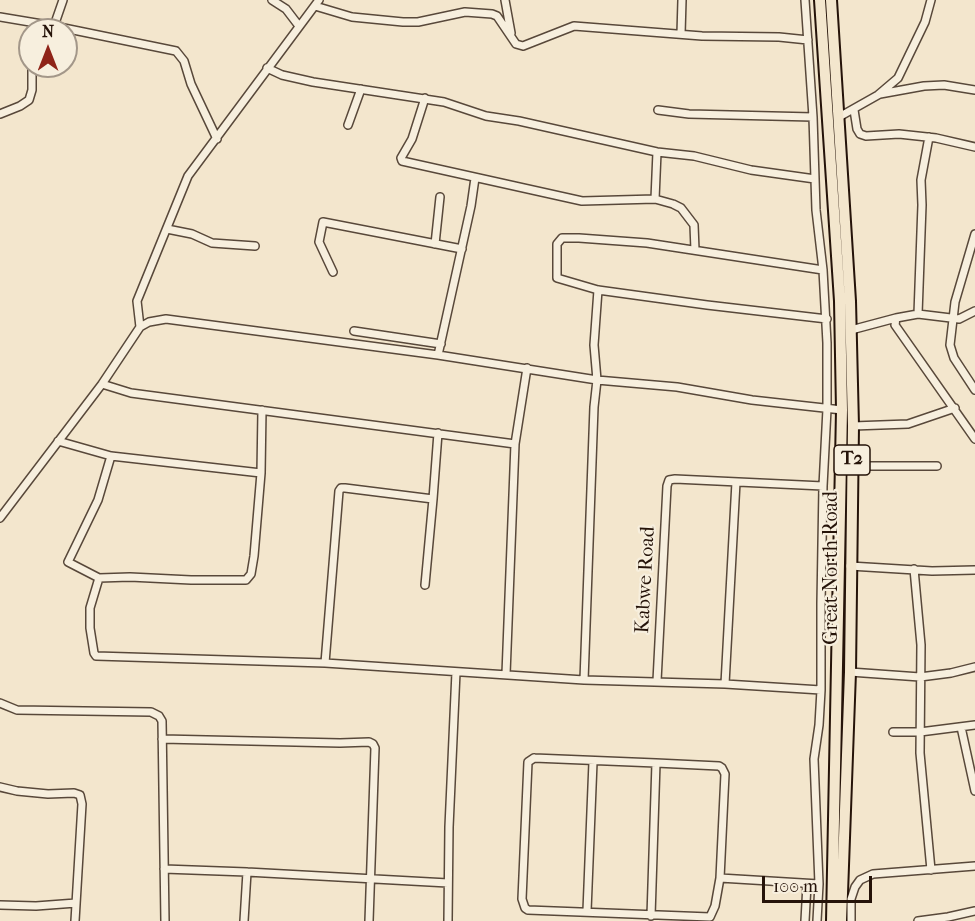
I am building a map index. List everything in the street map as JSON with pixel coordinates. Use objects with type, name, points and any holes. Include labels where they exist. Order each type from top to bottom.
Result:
[{"type":"main road","name":"Great North Road","points":[[820,0],[840,301],[842,410],[831,921]]},
{"type":"main road","name":"Great North Road","points":[[831,0],[851,330],[853,426],[850,672],[842,921]]},
{"type":"street","points":[[57,18],[63,0]]},
{"type":"street","points":[[272,0],[286,9],[299,26]]},
{"type":"street","points":[[505,0],[512,37]]},
{"type":"street","points":[[681,34],[682,0]]},
{"type":"street","points":[[805,0],[826,319],[828,409],[823,486],[821,690],[814,759],[819,884],[817,921]]},
{"type":"street","points":[[839,117],[878,95],[898,78],[925,22],[931,0]]},
{"type":"street","points":[[140,327],[137,301],[188,176],[317,3],[352,17],[403,22],[418,22],[465,12],[492,14],[497,16],[516,44],[523,46],[574,26],[808,40]]},
{"type":"street","points":[[0,17],[18,22]]},
{"type":"street","points":[[78,31],[176,51],[184,61],[191,84],[217,139]]},
{"type":"street","points":[[267,68],[282,75],[361,90],[444,102],[486,116],[519,121],[657,152],[694,156],[751,170],[815,178]]},
{"type":"street","points":[[0,114],[29,100],[32,78]]},
{"type":"street","points":[[878,95],[924,86],[944,85],[975,90]]},
{"type":"street","points":[[348,125],[361,90]]},
{"type":"street","points":[[425,98],[412,139],[400,159],[582,201],[655,199],[681,208],[689,216],[696,230],[695,250]]},
{"type":"street","points":[[854,110],[857,129],[860,134],[866,136],[898,134],[929,137],[975,147]]},
{"type":"street","points":[[658,111],[813,117]]},
{"type":"street","points":[[918,314],[921,180],[929,137]]},
{"type":"street","points":[[655,199],[657,152]]},
{"type":"street","points":[[438,355],[462,249],[475,178]]},
{"type":"street","points":[[435,244],[440,197]]},
{"type":"street","points":[[333,272],[319,242],[323,222],[462,249]]},
{"type":"street","points":[[167,229],[192,234],[212,243],[255,246]]},
{"type":"street","points":[[975,234],[952,318],[950,345],[954,358],[975,390]]},
{"type":"street","points":[[823,270],[647,243],[579,238],[560,239],[558,244],[557,278],[598,290],[826,319]]},
{"type":"street","points":[[584,680],[594,407],[597,380],[594,345],[598,290]]},
{"type":"street","points":[[851,330],[918,314],[959,319],[975,311]]},
{"type":"street","points":[[896,318],[895,325],[975,439]]},
{"type":"street","points":[[0,518],[102,384],[140,327],[149,321],[166,319],[438,355],[597,380],[677,387],[752,400],[842,410]]},
{"type":"street","points":[[354,331],[441,344]]},
{"type":"street","points":[[375,347],[376,334]]},
{"type":"street","points":[[506,674],[515,444],[527,368]]},
{"type":"street","points":[[102,384],[131,393],[515,444]]},
{"type":"street","points":[[853,426],[908,424],[955,408]]},
{"type":"street","points":[[111,456],[98,500],[68,562],[99,578],[246,580],[250,578],[254,556],[261,473],[262,410]]},
{"type":"street","points":[[425,585],[438,433]]},
{"type":"street","points":[[58,441],[111,456],[261,473]]},
{"type":"street","points":[[851,466],[937,466]]},
{"type":"street","name":"Kabwe Road","points":[[657,681],[666,496],[669,480],[675,478],[736,482]]},
{"type":"street","points":[[725,684],[736,482],[823,486]]},
{"type":"street","points":[[324,663],[341,488],[433,499]]},
{"type":"street","points":[[850,566],[932,571],[975,570]]},
{"type":"street","points":[[915,569],[921,645],[920,753],[931,870]]},
{"type":"street","points":[[99,578],[90,608],[90,628],[96,656],[324,663],[584,680],[657,681],[821,690]]},
{"type":"street","points":[[850,672],[920,677],[975,667]]},
{"type":"street","points":[[447,921],[456,672]]},
{"type":"street","points":[[0,703],[17,710],[151,712],[159,716],[162,721],[165,921]]},
{"type":"street","points":[[893,732],[920,732],[975,725]]},
{"type":"street","points":[[961,727],[975,791]]},
{"type":"street","points":[[162,739],[369,742],[373,744],[375,748],[369,921]]},
{"type":"street","points":[[534,758],[593,762],[719,766],[724,771],[720,878],[715,906],[710,917],[528,910],[522,899],[528,762],[534,758]]},
{"type":"street","points":[[587,911],[593,762]]},
{"type":"street","points":[[651,916],[656,763]]},
{"type":"street","points":[[1,790],[80,795],[82,804],[75,921]]},
{"type":"street","points":[[851,921],[851,899],[855,887],[860,880],[873,874],[975,866]]},
{"type":"street","points":[[164,869],[448,883]]},
{"type":"street","points":[[244,921],[247,872]]},
{"type":"street","points":[[720,878],[819,884]]},
{"type":"street","points":[[805,921],[807,884]]},
{"type":"street","points":[[0,905],[36,906],[76,903]]},
{"type":"street","points":[[918,921],[948,919],[975,911]]}]
